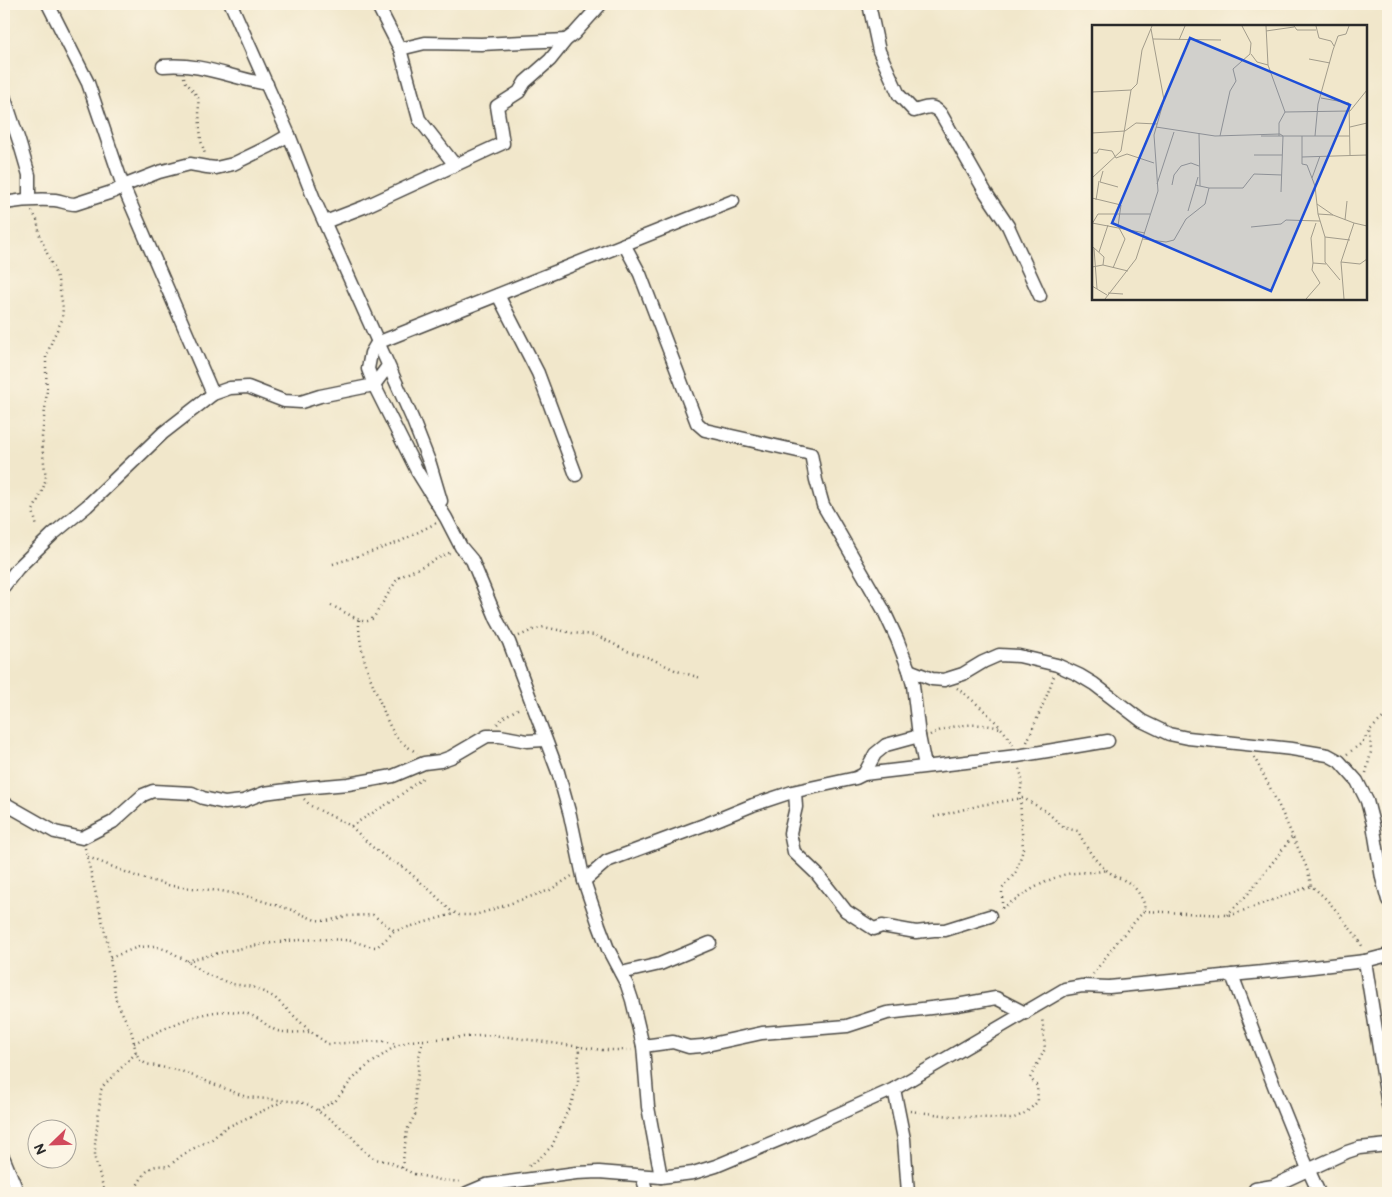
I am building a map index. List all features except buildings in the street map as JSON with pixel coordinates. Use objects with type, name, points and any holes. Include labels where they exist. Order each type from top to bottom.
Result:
[{"type":"street","points":[[48,4],[88,83],[123,186],[213,394]]},
{"type":"street","points":[[232,4],[314,199],[412,418],[430,464],[446,518]]},
{"type":"street","points":[[377,4],[400,49],[419,118],[455,165]]},
{"type":"street","points":[[325,222],[364,207],[503,143],[497,106],[519,92],[525,82],[550,60],[566,40],[602,4]]},
{"type":"street","points":[[869,4],[879,51],[898,95],[914,110],[932,107],[941,114],[986,193],[1008,226],[1040,296]]},
{"type":"street","points":[[400,49],[425,43],[481,44],[566,40]]},
{"type":"street","points":[[163,66],[182,65],[219,71],[266,84]]},
{"type":"street","points":[[4,96],[20,141],[29,175],[29,199]]},
{"type":"street","points":[[4,202],[29,199],[58,200],[75,204],[114,191],[159,172],[190,164],[216,168],[232,164],[289,136]]},
{"type":"street","points":[[661,1177],[648,1107],[643,1046],[632,1000],[599,925],[583,875],[558,772],[509,642],[497,620],[472,560],[461,547],[446,518],[417,471],[374,385],[368,369],[371,353],[377,343],[733,201]]},
{"type":"street","points":[[624,244],[640,274],[697,423],[705,430],[811,454],[823,505],[883,609],[909,670],[925,766]]},
{"type":"street","points":[[498,295],[538,373],[576,474]]},
{"type":"street","points":[[4,586],[18,568],[53,534],[87,506],[163,433],[213,394],[230,388],[248,387],[284,401],[301,402],[320,396],[374,385],[388,366]]},
{"type":"street","points":[[909,670],[932,679],[944,680],[962,674],[999,655],[1019,656],[1057,665],[1088,680],[1142,721],[1169,734],[1328,755],[1338,761],[1357,781],[1367,801],[1374,824],[1382,878],[1388,900]]},
{"type":"street","points":[[4,803],[55,832],[82,838],[113,822],[143,795],[153,790],[192,793],[203,798],[225,803],[243,801],[264,793],[348,784],[393,776],[419,764],[457,754],[487,736],[500,736],[527,741],[545,740]]},
{"type":"street","points":[[864,774],[875,754],[881,748],[886,745],[920,739]]},
{"type":"street","points":[[583,875],[607,860],[709,823],[753,804],[856,778],[864,774],[1017,756],[1108,741]]},
{"type":"street","points":[[795,792],[796,807],[790,832],[794,852],[817,874],[846,911],[874,929],[882,926],[916,932],[945,930],[990,916]]},
{"type":"street","points":[[621,973],[660,964],[710,943]]},
{"type":"street","points":[[467,1193],[486,1185],[576,1173],[599,1172],[661,1177],[693,1173],[716,1166],[894,1090],[1065,989],[1082,986],[1109,987],[1304,968],[1388,956]]},
{"type":"street","points":[[1365,960],[1388,1105]]},
{"type":"street","points":[[1232,975],[1274,1086],[1319,1193]]},
{"type":"street","points":[[643,1046],[673,1042],[689,1047],[702,1046],[762,1033],[847,1026],[887,1013],[996,998],[1025,1012]]},
{"type":"street","points":[[894,1090],[904,1139],[908,1193]]},
{"type":"street","points":[[1256,1193],[1254,1189],[1273,1186],[1358,1148],[1388,1145]]},
{"type":"street","points":[[4,1159],[18,1193]]},
{"type":"street","points":[[642,1176],[647,1193]]},
{"type":"path","points":[[182,65],[182,73],[185,80],[199,101],[201,141],[207,168]]},
{"type":"path","points":[[29,199],[31,209],[37,220],[40,236],[58,280],[63,306],[62,320],[46,357],[47,390],[42,455],[46,478],[44,489],[33,511],[37,527]]},
{"type":"path","points":[[333,564],[399,542],[446,518]]},
{"type":"path","points":[[330,605],[359,620],[367,621],[374,617],[395,582],[401,576],[461,547]]},
{"type":"path","points":[[351,826],[407,791],[429,772],[436,761],[403,744],[396,736],[374,688],[364,655],[359,620]]},
{"type":"path","points":[[509,642],[522,634],[544,627],[572,633],[594,634],[628,651],[701,678]]},
{"type":"path","points":[[1017,756],[1027,741],[1047,695],[1057,665]]},
{"type":"path","points":[[944,680],[966,694],[1001,728],[1010,740],[1017,756],[1022,778],[1020,798],[1023,850],[1016,872],[1002,889],[1002,908]]},
{"type":"path","points":[[487,736],[492,728],[504,717],[530,701]]},
{"type":"path","points":[[1338,761],[1362,743],[1370,730],[1388,711]]},
{"type":"path","points":[[920,739],[952,727],[978,724],[1001,728]]},
{"type":"path","points":[[1362,789],[1371,752],[1370,730]]},
{"type":"path","points":[[1247,744],[1293,836],[1310,876],[1311,886],[1334,906],[1359,940],[1365,960]]},
{"type":"path","points":[[292,789],[311,806],[351,826],[381,854],[403,867],[454,913],[463,916],[475,915],[550,890],[583,875]]},
{"type":"path","points":[[934,817],[981,805],[1023,798],[1046,811],[1064,828],[1078,831],[1085,846],[1106,870],[1136,888],[1145,905],[1144,912],[1082,986]]},
{"type":"path","points":[[1227,915],[1248,894],[1293,836]]},
{"type":"path","points":[[82,838],[108,945],[116,1000],[132,1033],[136,1053],[140,1060],[146,1064],[181,1071],[246,1098],[300,1102],[318,1110],[337,1124],[365,1152],[375,1159],[390,1162],[414,1174],[441,1180],[486,1185]]},
{"type":"path","points":[[87,856],[138,877],[172,886],[221,891],[246,896],[292,910],[315,920],[327,921],[347,916],[374,915],[395,931]]},
{"type":"path","points":[[990,916],[1046,881],[1075,873],[1106,870]]},
{"type":"path","points":[[1144,912],[1234,914],[1311,886]]},
{"type":"path","points":[[187,961],[216,953],[286,942],[345,940],[377,947],[395,931],[454,913]]},
{"type":"path","points":[[110,958],[138,947],[154,946],[167,950],[187,961],[208,976],[232,984],[253,987],[274,997],[311,1032],[328,1044],[383,1041],[398,1045]]},
{"type":"path","points":[[898,1110],[950,1116],[1010,1119],[1018,1117],[1032,1108],[1038,1101],[1036,1086],[1030,1078],[1045,1048],[1040,1003]]},
{"type":"path","points":[[134,1043],[189,1019],[209,1013],[226,1011],[250,1014],[276,1030],[311,1032]]},
{"type":"path","points":[[318,1110],[336,1100],[362,1070],[398,1045],[409,1041],[492,1035],[619,1051],[633,1050],[643,1046]]},
{"type":"path","points":[[402,1168],[407,1130],[416,1115],[419,1056],[424,1040]]},
{"type":"path","points":[[513,1181],[522,1171],[547,1151],[554,1142],[576,1092],[579,1046]]},
{"type":"path","points":[[105,1193],[95,1159],[100,1090],[136,1053]]},
{"type":"path","points":[[133,1193],[144,1175],[152,1167],[169,1166],[181,1156],[212,1140],[225,1128],[285,1101]]}]
